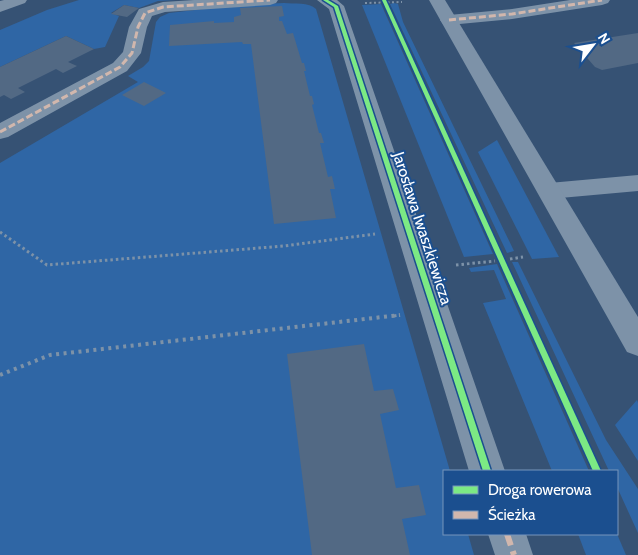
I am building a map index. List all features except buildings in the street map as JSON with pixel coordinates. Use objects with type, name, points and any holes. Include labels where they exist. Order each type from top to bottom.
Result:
[{"type":"street","points":[[0,7],[19,0]]},
{"type":"street","points":[[0,132],[120,67],[132,53],[138,27],[145,13],[163,6],[270,0]]},
{"type":"street","name":"Jarosława Iwaszkiewicza","points":[[325,0],[336,6],[487,470]]},
{"type":"street","points":[[437,0],[638,343]]},
{"type":"street","points":[[449,20],[512,14],[602,0]]},
{"type":"street","points":[[549,191],[638,183]]},
{"type":"street","points":[[507,535],[514,555]]},
{"type":"path","points":[[384,0],[388,10]]},
{"type":"path","points":[[0,232],[47,264],[284,246],[408,230]]},
{"type":"path","points":[[498,251],[502,260]]},
{"type":"path","points":[[510,259],[523,257]]},
{"type":"path","points":[[0,375],[50,355],[403,314]]},
{"type":"shaded area","points":[[79,0],[176,0],[158,1],[139,8],[124,5],[111,13],[119,16],[105,47],[94,49],[66,36],[0,67],[0,30],[47,10]]},
{"type":"shaded area","points":[[305,4],[316,9],[450,470],[443,470],[443,535],[468,535],[474,555],[0,555],[0,163],[138,82],[128,76],[149,61],[156,22],[160,17],[169,13],[239,5]]},
{"type":"shaded area","points":[[381,4],[493,254],[464,257],[362,5]]},
{"type":"shaded area","points":[[390,4],[398,4],[403,22],[514,251],[507,253]]},
{"type":"shaded area","points":[[497,140],[559,257],[532,259],[478,152]]},
{"type":"shaded area","points":[[512,262],[518,262],[606,440],[638,489],[638,533],[618,489],[618,470],[609,470]]},
{"type":"shaded area","points":[[497,264],[589,470],[552,470],[483,303],[506,299],[494,270],[471,272],[469,268]]},
{"type":"shaded area","points":[[637,400],[638,403],[638,461],[615,425]]},
{"type":"shaded area","points":[[578,535],[617,535],[626,555],[586,555]]},
{"type":"marked path","points":[[0,132],[120,67],[132,53],[138,27],[145,13],[163,7],[270,0]]},
{"type":"marked path","points":[[449,20],[512,14],[602,0]]},
{"type":"marked path","points":[[507,535],[514,555]]},
{"type":"cycle path","points":[[325,0],[336,6],[487,470]]},
{"type":"cycle path","points":[[384,0],[597,470]]}]
